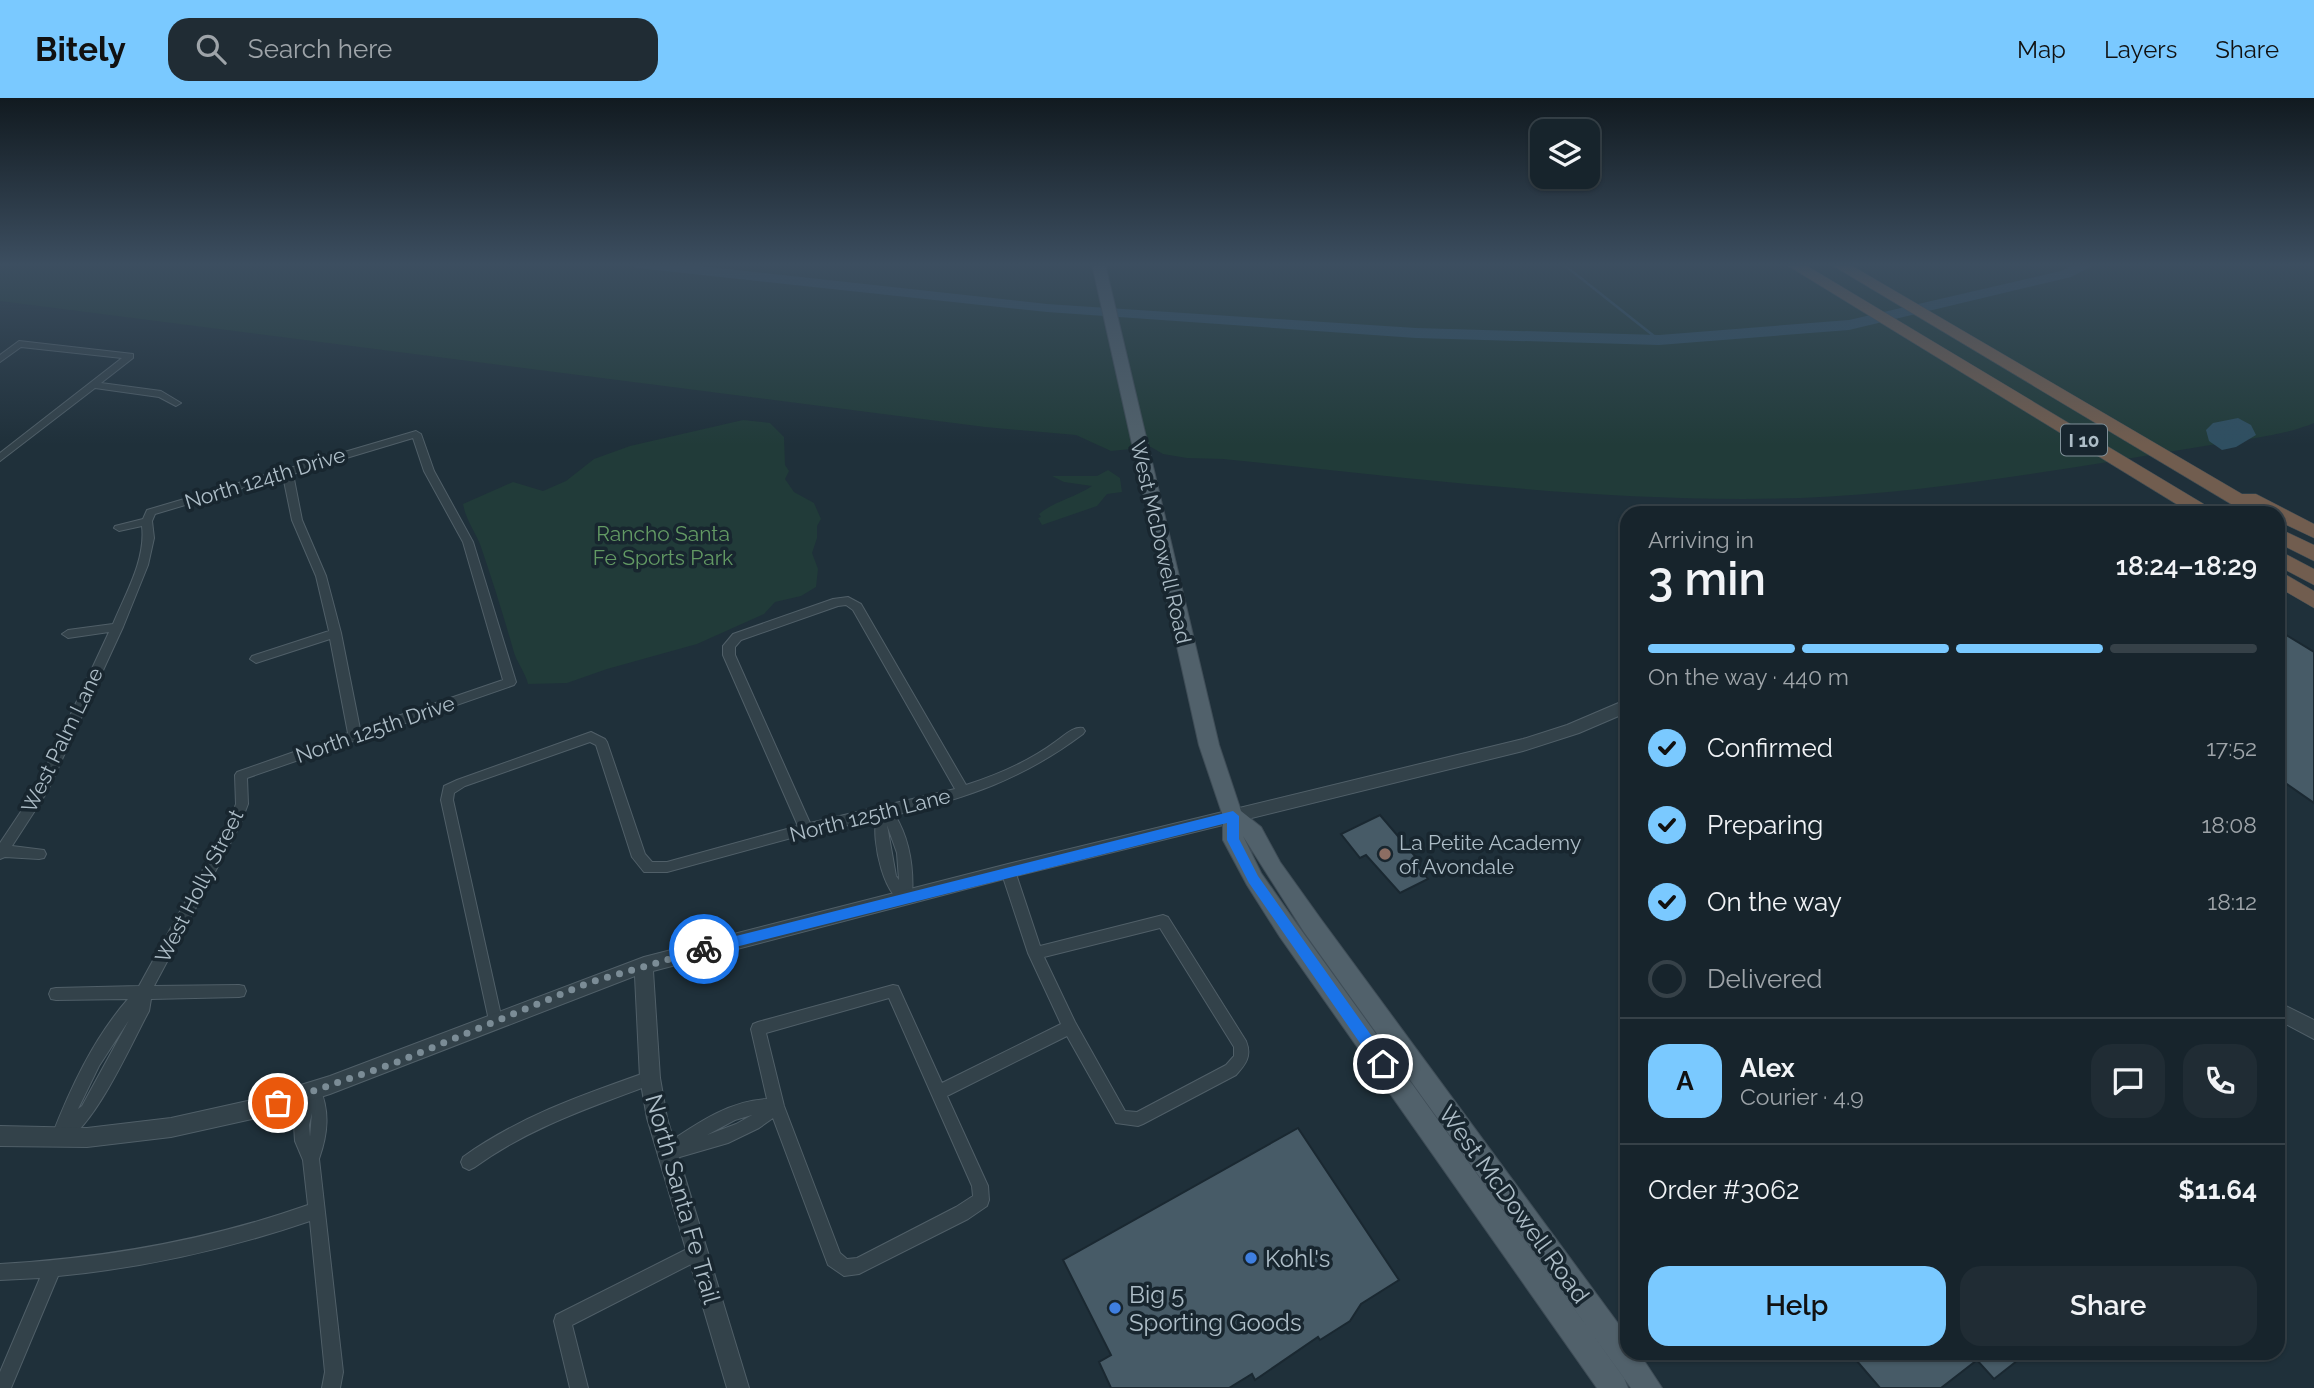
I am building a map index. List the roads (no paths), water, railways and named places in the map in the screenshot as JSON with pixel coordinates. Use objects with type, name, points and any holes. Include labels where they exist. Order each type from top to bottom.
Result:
[{"type":"highway","points":[[1891,324],[2024,404],[2141,479],[2192,506]]},
{"type":"highway","points":[[1927,324],[2184,473],[2233,506]]},
{"type":"highway","name":"I 10","points":[[1937,324],[2184,473],[2248,506]]},
{"type":"highway","points":[[2184,473],[2266,506]]},
{"type":"highway","points":[[2141,479],[2175,506]]},
{"type":"highway","points":[[2285,516],[2314,532]]},
{"type":"highway","points":[[2285,527],[2314,544]]},
{"type":"highway","points":[[2285,538],[2314,554]]},
{"type":"highway","points":[[2285,561],[2314,578]]},
{"type":"highway","points":[[2285,582],[2314,601]]},
{"type":"main road","name":"West McDowell Road","points":[[1111,324],[1209,745],[1233,816],[1233,840],[1269,902],[1527,1243],[1620,1354]]},
{"type":"main road","name":"West McDowell Road","points":[[1527,1243],[1614,1388]]},
{"type":"main road","name":"West McDowell Road","points":[[1625,1360],[1648,1388]]},
{"type":"street","points":[[0,359],[19,344],[130,356],[0,458]]},
{"type":"street","points":[[91,385],[161,394],[176,402]]},
{"type":"street","name":"North 124th Drive","points":[[119,528],[148,521],[151,512],[416,434],[429,471],[468,542],[510,682]]},
{"type":"street","points":[[287,470],[297,520],[321,576],[355,736]]},
{"type":"street","name":"West Palm Lane","points":[[2,853],[41,792],[117,627],[143,565],[149,538],[148,521]]},
{"type":"street","points":[[806,830],[729,655],[729,646],[737,637],[848,601],[857,607],[963,792]]},
{"type":"street","name":"West Palm Lane","points":[[68,634],[117,627]]},
{"type":"street","points":[[256,659],[335,633]]},
{"type":"street","name":"North 125th Drive","points":[[241,775],[510,682]]},
{"type":"street","points":[[0,1136],[60,1138],[181,1126],[225,1117],[314,1091],[395,1063],[588,983],[644,965],[1008,871],[1558,735],[1620,708]]},
{"type":"street","name":"North 125th Lane","points":[[495,1020],[447,800],[448,790],[591,737],[601,742],[639,857],[649,868],[667,867],[963,792],[1052,754],[1079,731]]},
{"type":"street","name":"West Holly Street","points":[[60,1138],[87,1111],[144,1006],[143,993],[234,825],[242,804],[241,775]]},
{"type":"street","points":[[886,812],[880,827],[890,878],[905,898]]},
{"type":"street","name":"West Palm Lane","points":[[2,853],[39,854]]},
{"type":"street","points":[[1008,871],[1035,953],[1070,1027],[1121,1118],[1138,1119],[1231,1070],[1241,1059],[1241,1046],[1163,921],[1035,953]]},
{"type":"street","name":"North Santa Fe Trail","points":[[644,965],[650,1078],[666,1153],[738,1388]]},
{"type":"street","points":[[56,995],[239,991]]},
{"type":"street","points":[[893,991],[980,1186],[981,1200],[962,1213],[859,1266],[844,1268],[834,1259],[776,1105],[758,1029],[893,991]]},
{"type":"street","points":[[2285,1014],[2314,1030]]},
{"type":"street","points":[[938,1093],[1070,1027]]},
{"type":"street","points":[[469,1162],[494,1142],[560,1112],[650,1078]]},
{"type":"street","points":[[314,1091],[321,1109],[321,1125],[320,1137],[311,1159],[334,1372],[331,1388]]},
{"type":"street","points":[[666,1153],[706,1144],[763,1119],[776,1105]]},
{"type":"street","points":[[0,1272],[52,1270],[185,1249],[280,1224],[315,1211]]},
{"type":"street","points":[[579,1388],[562,1321],[695,1253]]},
{"type":"street","points":[[2,1388],[52,1270]]},
{"type":"water","points":[[2238,418],[2251,425],[2256,435],[2236,447],[2222,450],[2209,441],[2206,430],[2213,423]]},
{"type":"waterway","points":[[1286,324],[1416,333],[1659,340],[1852,324]]},
{"type":"waterway","points":[[1639,324],[1659,340]]},
{"type":"place","name":"La Petite Academy of Avondale","points":[[1385,854]]},
{"type":"place","name":"Kohl's","points":[[1251,1258]]},
{"type":"place","name":"Big 5 Sporting Goods","points":[[1115,1308]]},
{"type":"park label","name":"Rancho Santa Fe Sports Park","points":[[663,545]]}]
